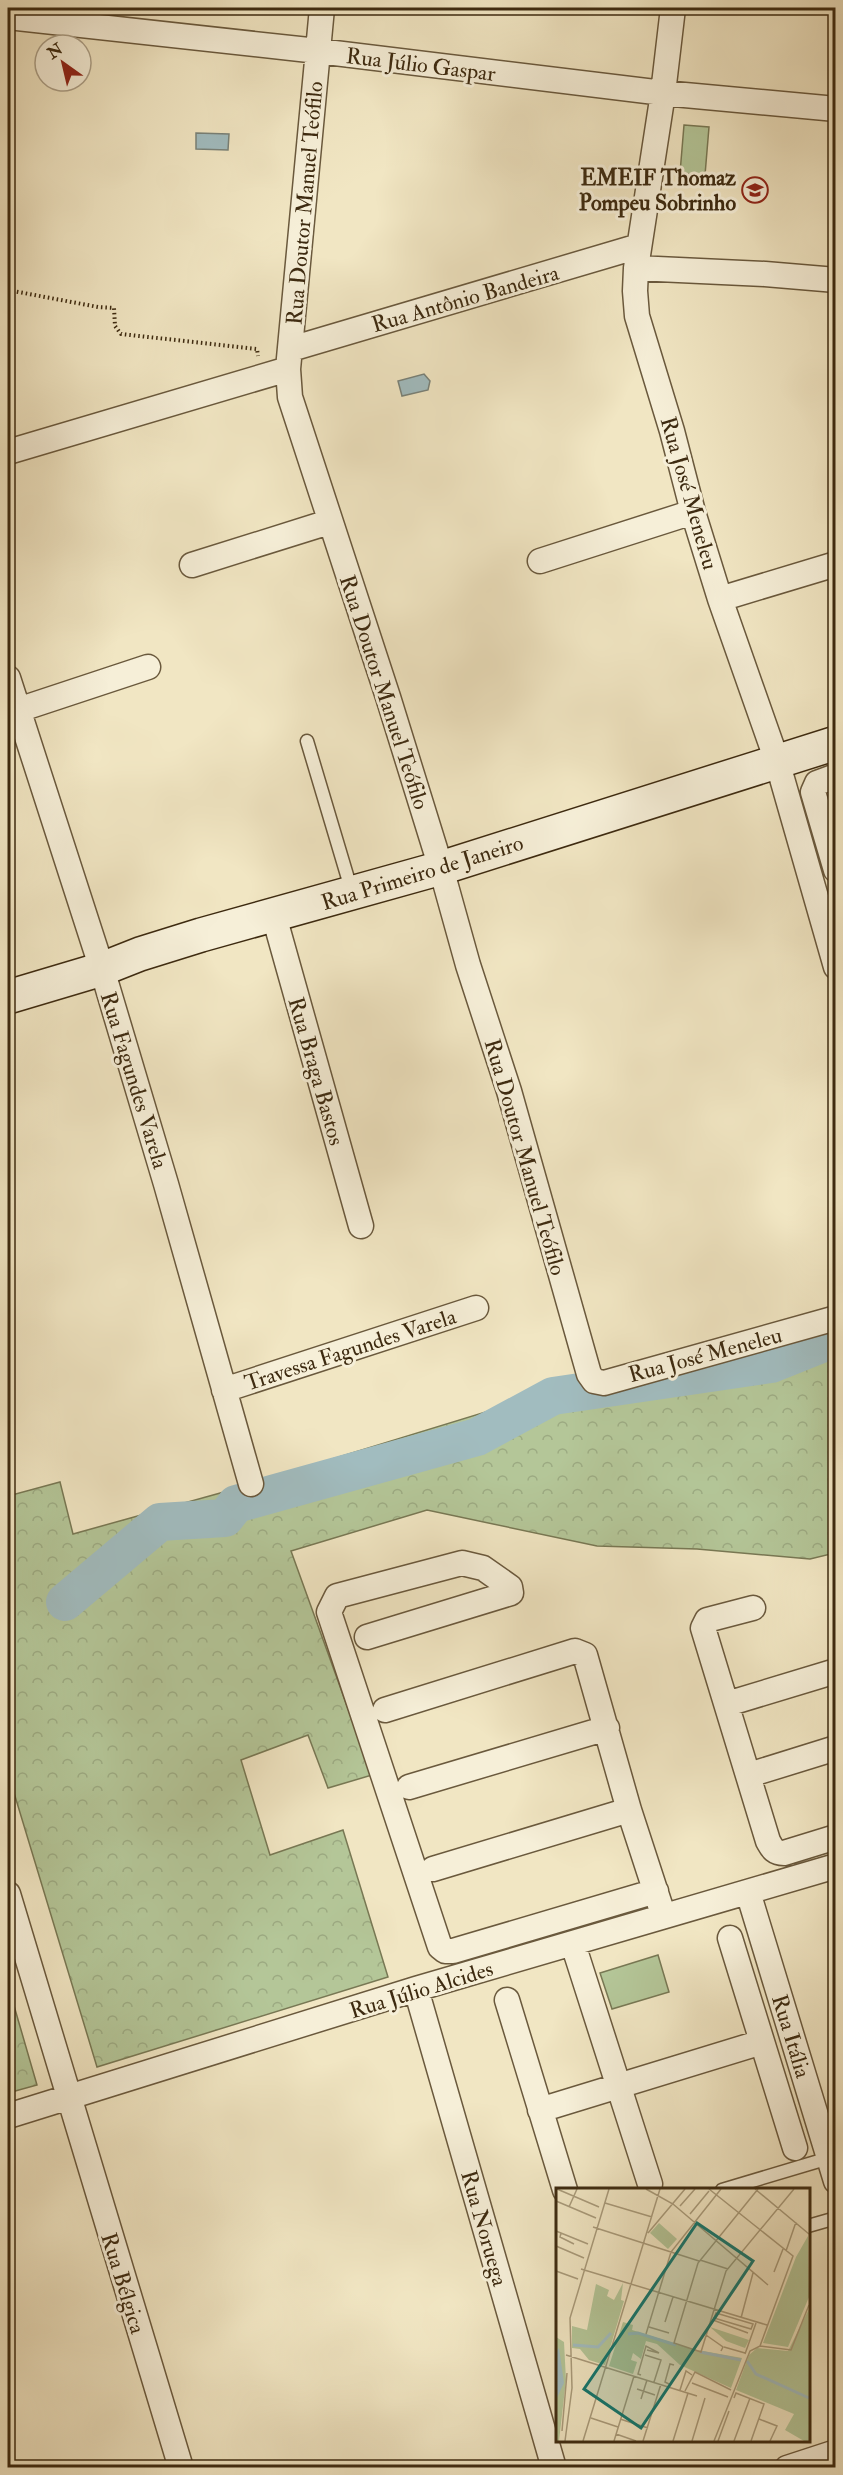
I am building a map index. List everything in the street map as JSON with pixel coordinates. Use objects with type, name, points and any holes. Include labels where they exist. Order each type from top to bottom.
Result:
[{"type":"street","name":"Rua Doutor Manuel Teófilo","points":[[322,8],[289,359],[290,397],[441,868],[468,965],[509,1091],[585,1363]]},
{"type":"street","name":"Rua José Meneleu","points":[[673,8],[663,93],[637,257],[635,291],[638,316],[693,512],[720,599],[777,761],[836,967]]},
{"type":"street","name":"Rua Júlio Gaspar","points":[[8,17],[318,51],[663,93],[836,110]]},
{"type":"street","name":"Rua Antônio Bandeira","points":[[8,452],[261,378],[289,359],[637,257]]},
{"type":"street","points":[[637,257],[836,280]]},
{"type":"street","points":[[540,561],[693,512]]},
{"type":"street","points":[[192,566],[329,522]]},
{"type":"street","points":[[720,599],[836,564]]},
{"type":"street","points":[[18,710],[148,667]]},
{"type":"street","name":"Rua Fagundes Varela","points":[[8,678],[102,969],[251,1484]]},
{"type":"street","name":"Rua Primeiro de Janeiro","points":[[8,997],[102,969],[201,934],[274,916],[441,868],[836,743]]},
{"type":"street","points":[[834,856],[813,792],[817,783],[836,776]]},
{"type":"street","name":"Rua Braga Bastos","points":[[274,916],[361,1226]]},
{"type":"street","name":"Travessa Fagundes Varela","points":[[224,1390],[476,1308]]},
{"type":"street","name":"Rua José Meneleu","points":[[585,1363],[594,1381],[604,1383],[836,1318]]},
{"type":"street","points":[[367,1637],[511,1593],[510,1587],[483,1568],[462,1563],[337,1596],[329,1612],[440,1947],[445,1951],[453,1951],[656,1891]]},
{"type":"street","points":[[753,1608],[707,1620],[703,1628],[772,1848],[778,1853],[784,1852],[836,1837]]},
{"type":"street","points":[[385,1710],[578,1650],[585,1655],[629,1810],[663,1917]]},
{"type":"street","points":[[727,1704],[836,1671]]},
{"type":"street","points":[[409,1787],[607,1728]]},
{"type":"street","points":[[748,1775],[836,1748]]},
{"type":"street","points":[[433,1869],[629,1810]]},
{"type":"street","name":"Rua Júlio Alcides","points":[[8,2116],[416,1989],[836,1866]]},
{"type":"street","name":"Rua Itália","points":[[748,1892],[836,2181]]},
{"type":"street","name":"Rua Bélgica","points":[[8,1894],[180,2468]]},
{"type":"street","points":[[730,1938],[795,2148]]},
{"type":"street","points":[[573,1944],[650,2184]]},
{"type":"street","name":"Rua Noruega","points":[[416,1989],[554,2468]]},
{"type":"street","points":[[507,2000],[564,2188]]},
{"type":"street","points":[[540,2110],[762,2042]]},
{"type":"street","points":[[787,2468],[836,2452]]},
{"type":"lane","points":[[308,741],[352,893]]},
{"type":"lane","points":[[729,2188],[829,2158]]},
{"type":"lane","points":[[810,2225],[836,2218]]},
{"type":"path","points":[[8,290],[114,308],[115,326],[121,334],[257,349],[261,378]]},
{"type":"green space","points":[[684,125],[709,127],[705,175],[680,173]]},
{"type":"green space","points":[[835,1312],[835,1553],[810,1559],[697,1549],[597,1546],[427,1510],[291,1551],[372,1775],[328,1788],[308,1735],[241,1760],[270,1855],[343,1830],[388,1977],[97,2067],[8,1773],[8,1496],[60,1482],[73,1534],[231,1490],[580,1383]]},
{"type":"green space","points":[[658,1955],[669,1992],[612,2009],[600,1973]]},
{"type":"green space","points":[[8,1985],[37,2085],[8,2093]]},
{"type":"water","points":[[196,133],[229,134],[228,150],[196,149]]},
{"type":"water","points":[[424,374],[430,381],[428,390],[402,396],[398,381]]},
{"type":"waterway","points":[[65,1602],[160,1522],[225,1518],[236,1504],[477,1437],[553,1396],[771,1364],[836,1338]]},
{"type":"place","name":"EMEIF Thomaz Pompeu Sobrinho","points":[[755,190]]}]
